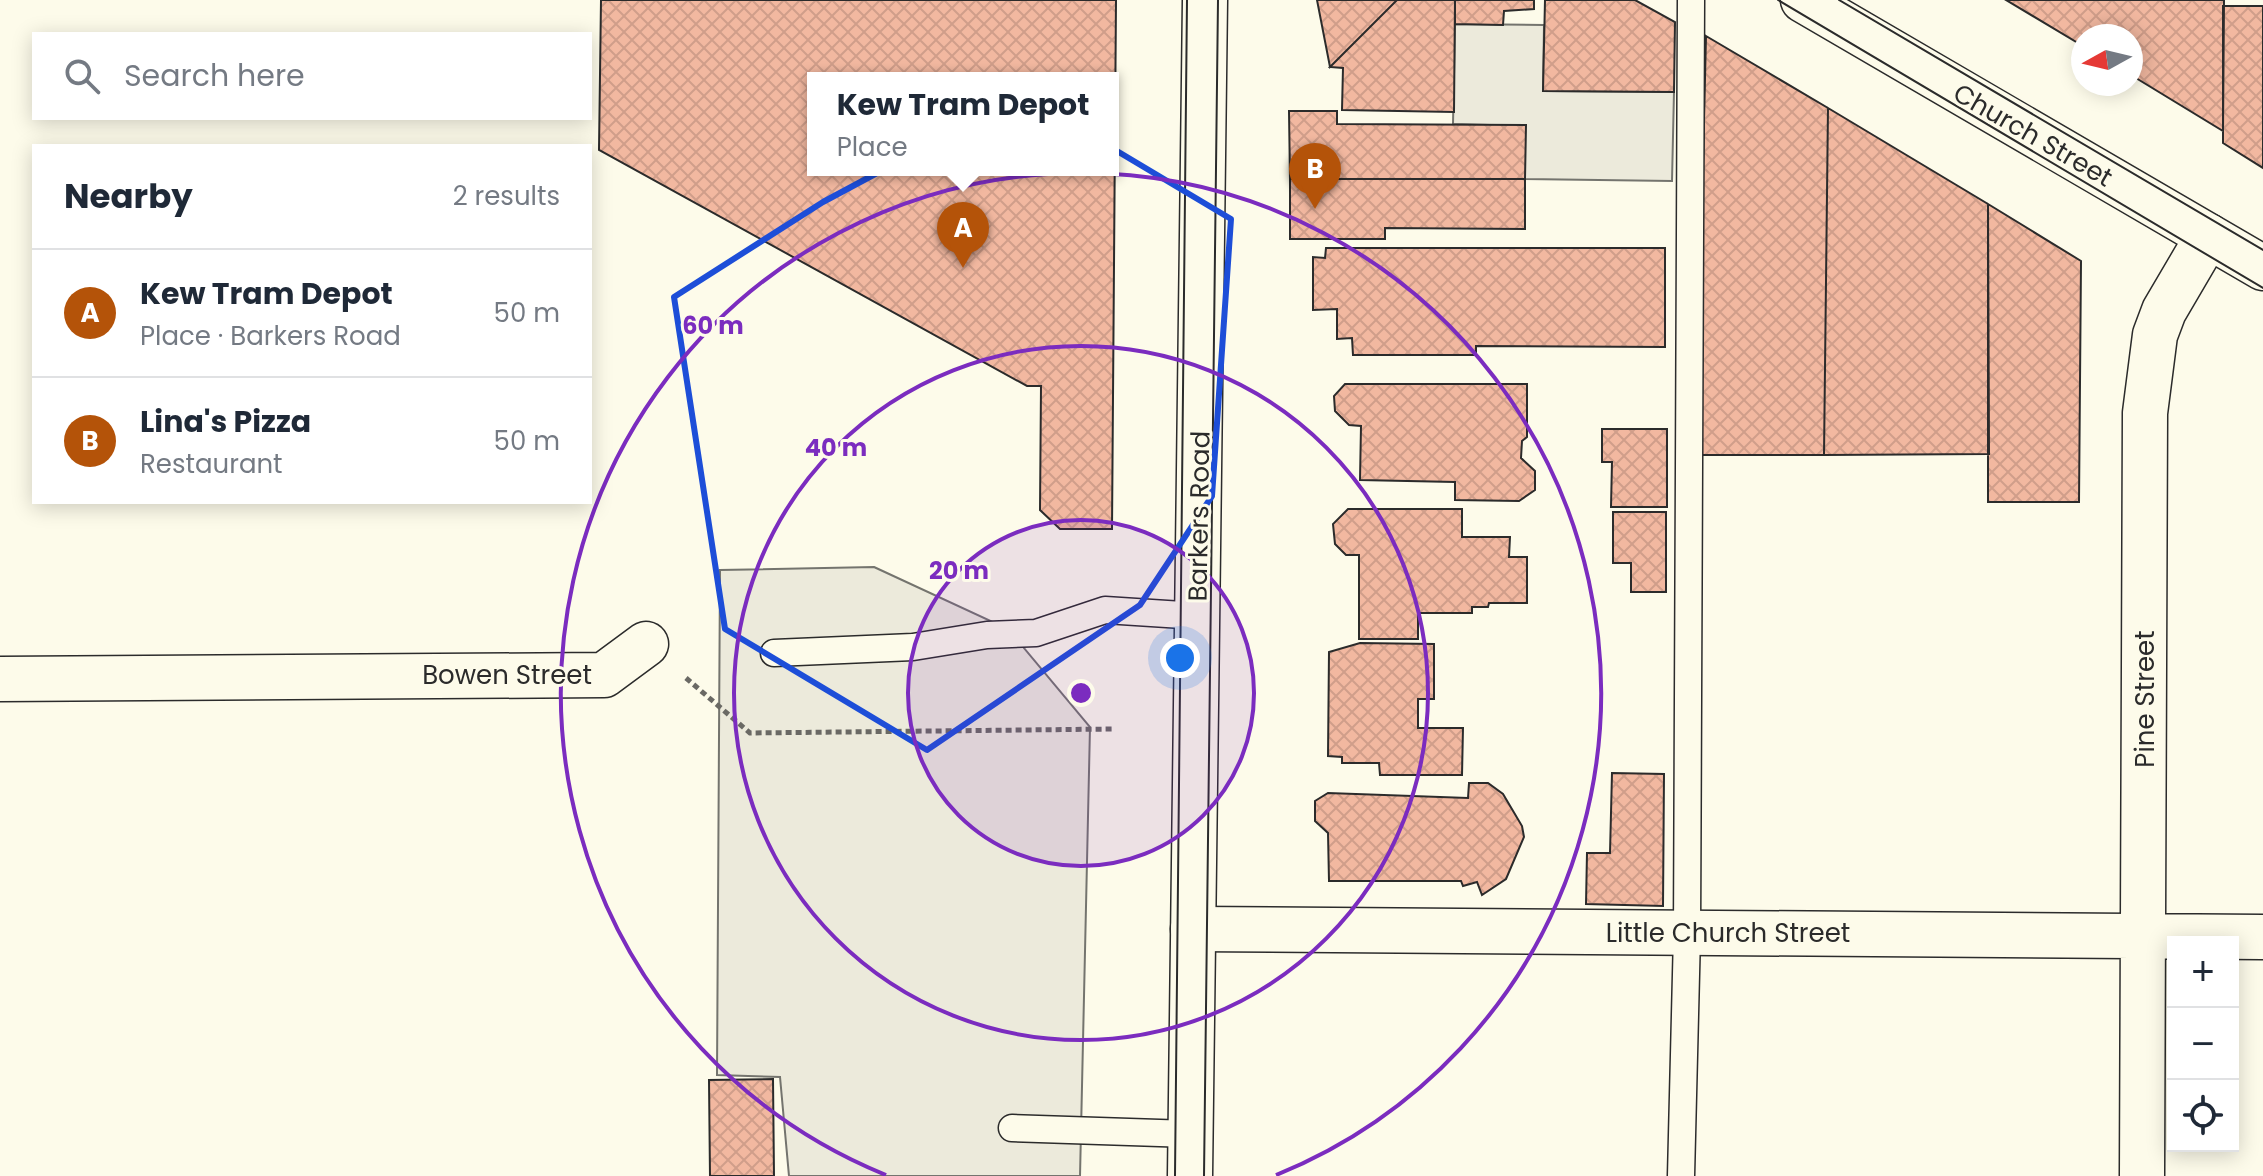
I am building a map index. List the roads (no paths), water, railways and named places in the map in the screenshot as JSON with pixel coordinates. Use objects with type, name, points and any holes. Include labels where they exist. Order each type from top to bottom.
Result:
[{"type":"street","name":"Barkers Road","points":[[1190,1155],[1205,0]]},
{"type":"street","name":"Church Street","points":[[1803,0],[2263,268]]},
{"type":"street","name":"Pine Street","points":[[2142,1176],[2145,413],[2149,364],[2164,311],[2208,236]]},
{"type":"street","name":"Bowen Street","points":[[0,679],[604,675],[646,644]]},
{"type":"street","name":"Little Church Street","points":[[1193,929],[2263,937]]},
{"type":"lane","points":[[1681,1176],[1687,934],[1691,0]]},
{"type":"lane","points":[[774,653],[913,647],[987,635],[1036,633],[1105,610],[1198,616]]},
{"type":"lane","points":[[1012,1128],[1190,1155]]},
{"type":"tram line","points":[[1175,1176],[1187,0]]},
{"type":"tram line","points":[[1204,1176],[1218,0]]},
{"type":"tram line","points":[[1778,0],[2263,288]]},
{"type":"tram line","points":[[1839,0],[2263,250]]},
{"type":"place","name":"Lina's Pizza","points":[[1315,209]]},
{"type":"place","name":"Kew Tram Depot","points":[[963,268]]}]
